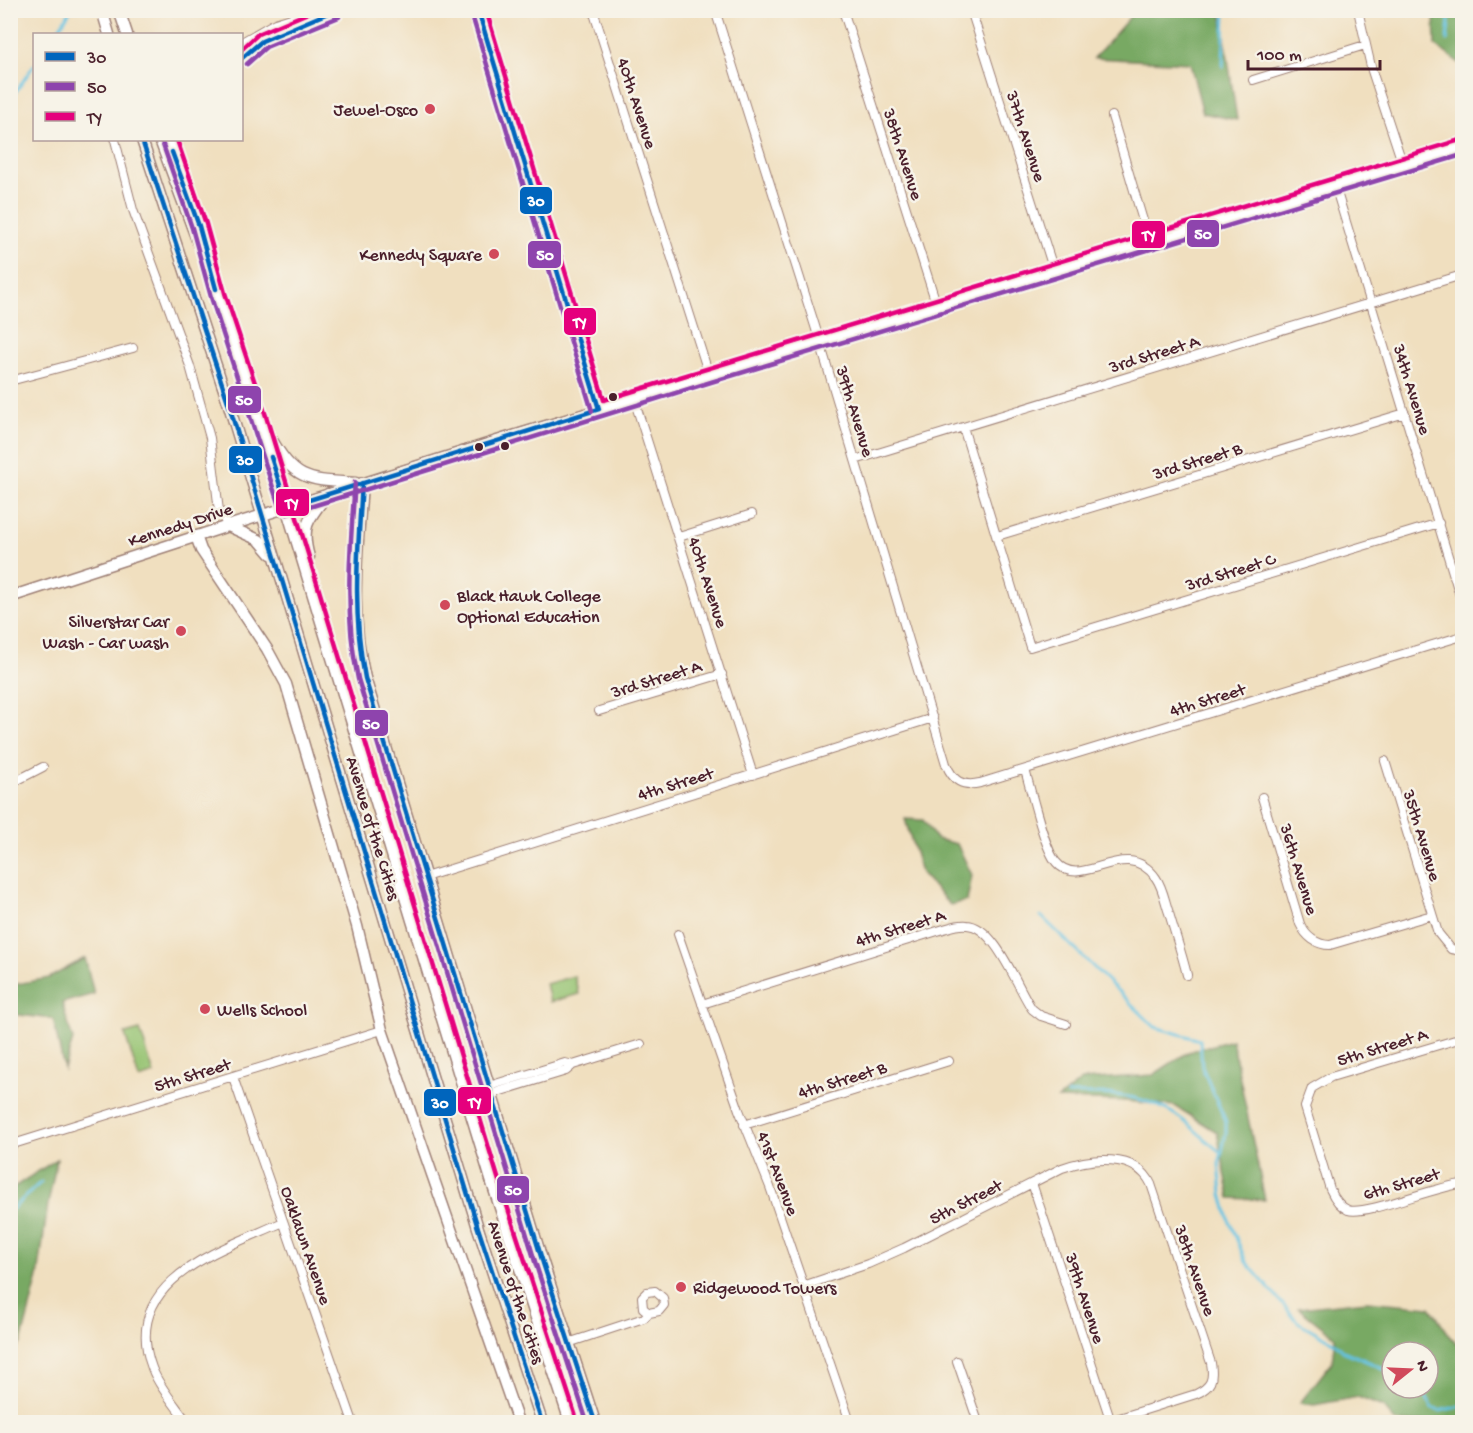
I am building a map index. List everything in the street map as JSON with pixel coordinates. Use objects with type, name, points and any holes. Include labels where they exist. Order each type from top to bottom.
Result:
[{"type":"street","points":[[102,10],[108,33]]},
{"type":"street","points":[[119,10],[127,33]]},
{"type":"street","points":[[243,41],[275,23],[319,10],[334,11]]},
{"type":"street","points":[[478,10],[599,409]]},
{"type":"street","name":"40th Avenue","points":[[593,10],[709,375]]},
{"type":"street","name":"39th Avenue","points":[[715,10],[950,772],[960,783]]},
{"type":"street","name":"38th Avenue","points":[[843,10],[937,306]]},
{"type":"street","points":[[972,13],[989,10]]},
{"type":"street","points":[[1358,10],[1365,45],[1403,165]]},
{"type":"street","points":[[243,57],[262,41],[334,11]]},
{"type":"street","name":"37th Avenue","points":[[972,13],[1054,271]]},
{"type":"street","points":[[1253,80],[1365,45]]},
{"type":"street","points":[[1112,116],[1149,241]]},
{"type":"street","points":[[115,141],[133,210],[196,384],[210,438],[219,511],[228,525],[259,540],[276,563]]},
{"type":"street","name":"Avenue of the Cities","points":[[142,141],[208,339],[478,1228],[542,1422]]},
{"type":"street","name":"Avenue of the Cities","points":[[160,141],[218,295],[254,402],[502,1217],[570,1422]]},
{"type":"street","points":[[169,141],[199,226],[218,295]]},
{"type":"street","name":"Kennedy Drive","points":[[10,597],[228,525],[599,409],[1462,147]]},
{"type":"street","name":"34th Avenue","points":[[1335,186],[1462,602]]},
{"type":"street","name":"3rd Street A","points":[[855,460],[1462,275]]},
{"type":"street","points":[[10,381],[133,348]]},
{"type":"street","name":"40th Avenue","points":[[634,399],[753,775]]},
{"type":"street","points":[[254,402],[287,465],[307,478],[362,483]]},
{"type":"street","name":"3rd Street B","points":[[997,536],[1405,413]]},
{"type":"street","points":[[963,426],[997,536]]},
{"type":"street","name":"Avenue of the Cities","points":[[362,483],[355,591],[357,643],[364,678],[568,1343],[596,1422]]},
{"type":"street","points":[[328,494],[308,521],[305,538],[336,651],[351,720]]},
{"type":"street","points":[[678,537],[752,514]]},
{"type":"street","name":"3rd Street C","points":[[997,536],[1030,647],[1439,523]]},
{"type":"street","points":[[196,536],[201,550],[267,649],[286,684],[357,926],[382,1030],[518,1422]]},
{"type":"street","name":"4th Street","points":[[960,783],[971,785],[1025,770],[1462,636]]},
{"type":"street","name":"3rd Street A","points":[[599,711],[652,697],[722,674]]},
{"type":"street","name":"4th Street","points":[[425,877],[933,718]]},
{"type":"street","name":"35th Avenue","points":[[1385,761],[1441,938],[1451,949],[1462,951]]},
{"type":"street","points":[[10,784],[43,767]]},
{"type":"street","points":[[1025,770],[1049,850],[1060,866],[1078,872],[1122,860],[1136,863],[1154,875],[1162,890],[1187,975]]},
{"type":"street","name":"36th Avenue","points":[[1262,797],[1300,924],[1304,931],[1318,943],[1330,945],[1432,915]]},
{"type":"street","points":[[10,905],[12,919],[10,926]]},
{"type":"street","name":"4th Street A","points":[[702,1004],[944,929],[968,925],[983,931],[993,942],[1036,1012],[1048,1019],[1066,1024]]},
{"type":"street","name":"41st Avenue","points":[[678,934],[744,1125],[770,1187],[850,1422]]},
{"type":"street","name":"5th Street","points":[[10,1145],[382,1030]]},
{"type":"street","name":"5th Street A","points":[[1347,1209],[1338,1203],[1330,1189],[1309,1123],[1305,1107],[1312,1088],[1331,1077],[1462,1038]]},
{"type":"street","points":[[490,1090],[565,1063],[573,1065],[641,1044]]},
{"type":"street","name":"4th Street B","points":[[744,1125],[949,1062]]},
{"type":"street","name":"Oaklawn Avenue","points":[[233,1077],[352,1422]]},
{"type":"street","name":"5th Street","points":[[803,1286],[868,1264],[904,1248],[1062,1168],[1088,1161],[1117,1162],[1142,1170]]},
{"type":"street","name":"38th Avenue","points":[[1111,1422],[1196,1394],[1212,1382],[1211,1363],[1151,1184],[1142,1170]]},
{"type":"street","name":"39th Avenue","points":[[1032,1183],[1111,1422]]},
{"type":"street","name":"6th Street","points":[[1347,1209],[1354,1211],[1369,1209],[1442,1186],[1462,1184]]},
{"type":"street","points":[[187,1422],[153,1371],[149,1360],[146,1323],[153,1305],[168,1284],[189,1267],[283,1222]]},
{"type":"street","points":[[568,1343],[644,1318],[649,1313]]},
{"type":"street","points":[[957,1361],[978,1422]]},
{"type":"green space","points":[[1135,11],[1221,11],[1237,120],[1203,113],[1190,63],[1094,58]]},
{"type":"green space","points":[[1434,11],[1461,11],[1462,65],[1435,45]]},
{"type":"green space","points":[[905,819],[923,820],[936,839],[957,844],[972,875],[967,901],[950,905],[921,873]]},
{"type":"green space","points":[[85,958],[94,994],[62,1003],[73,1040],[64,1069],[53,1019],[11,1014],[11,985],[49,978]]},
{"type":"green space","points":[[574,976],[579,994],[550,1002],[546,984]]},
{"type":"green space","points":[[140,1030],[154,1074],[139,1079],[125,1034]]},
{"type":"green space","points":[[1232,1040],[1265,1200],[1230,1198],[1217,1132],[1175,1106],[1127,1101],[1058,1099],[1082,1080],[1153,1075],[1188,1052]]},
{"type":"green space","points":[[57,1159],[38,1277],[21,1343],[11,1355],[11,1189]]},
{"type":"green space","points":[[1367,1301],[1430,1307],[1456,1344],[1462,1342],[1462,1422],[1396,1422],[1383,1407],[1358,1397],[1314,1405],[1300,1403],[1332,1362],[1335,1337],[1298,1308]]},
{"type":"waterway","points":[[56,33],[71,10]]},
{"type":"waterway","points":[[1223,67],[1225,10]]},
{"type":"waterway","points":[[1447,10],[1449,22],[1447,40]]},
{"type":"waterway","points":[[10,100],[33,66]]},
{"type":"waterway","points":[[1041,916],[1155,1027],[1200,1040],[1202,1067],[1226,1122],[1226,1133],[1219,1164],[1222,1194],[1229,1220],[1246,1262],[1298,1322],[1335,1343],[1343,1351],[1380,1367]]},
{"type":"waterway","points":[[1067,1094],[1118,1095],[1155,1104],[1182,1119],[1222,1153]]},
{"type":"waterway","points":[[10,1211],[41,1182]]},
{"type":"waterway","points":[[1428,1400],[1433,1408],[1439,1411],[1462,1406]]},
{"type":"transit line","name":"TY","points":[[243,48],[258,34],[315,10]]},
{"type":"transit line","name":"30","points":[[243,57],[262,41],[335,10]]},
{"type":"transit line","name":"30","points":[[271,457],[287,507],[599,409],[478,10]]},
{"type":"transit line","name":"TY","points":[[486,10],[604,400],[1460,140]]},
{"type":"transit line","name":"50","points":[[471,12],[592,411]]},
{"type":"transit line","name":"50","points":[[247,64],[266,47],[339,17]]},
{"type":"transit line","name":"30","points":[[142,141],[228,402],[478,1228],[542,1422]]},
{"type":"transit line","name":"TY","points":[[177,141],[206,224],[225,293],[266,416],[499,1181],[577,1420]]},
{"type":"transit line","name":"50","points":[[162,142],[192,228],[211,297],[280,509],[287,514],[711,382],[1462,155]]},
{"type":"transit line","name":"30","points":[[172,152],[199,226],[216,289]]},
{"type":"transit line","name":"50","points":[[355,482],[350,557],[350,606],[358,679],[536,1265],[587,1422]]},
{"type":"transit line","name":"30","points":[[362,483],[357,605],[365,678],[543,1263],[595,1422]]},
{"type":"place","name":"Jewel-Osco","points":[[430,109]]},
{"type":"place","name":"Kennedy Square","points":[[494,254]]},
{"type":"place","name":"Black Hawk College Optional Education","points":[[445,605]]},
{"type":"place","name":"Silverstar Car Wash - Car wash","points":[[181,631]]},
{"type":"place","name":"Wells School","points":[[205,1009]]},
{"type":"place","name":"Ridgewood Towers","points":[[681,1287]]}]
